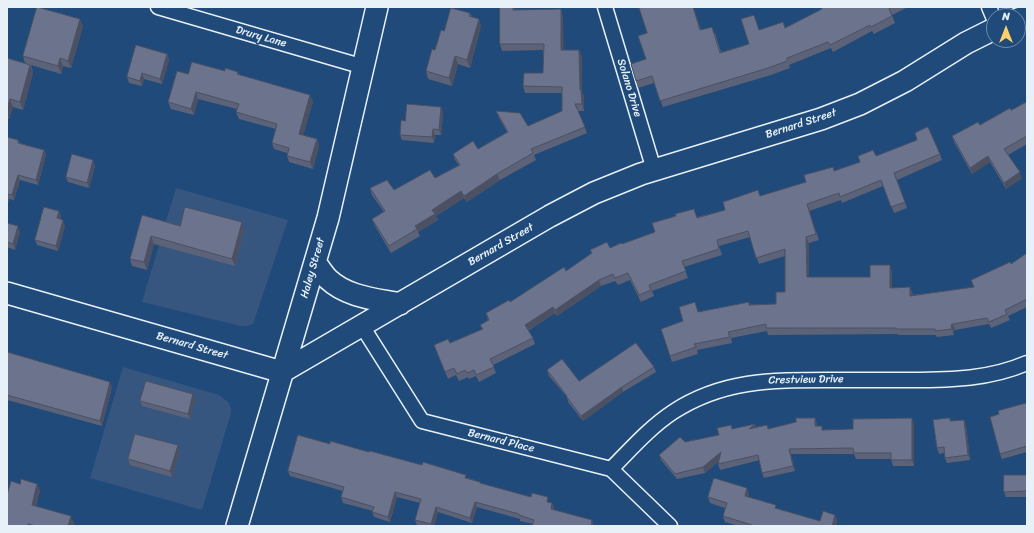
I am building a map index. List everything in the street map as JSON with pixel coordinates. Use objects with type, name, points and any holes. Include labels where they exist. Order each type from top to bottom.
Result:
[{"type":"street","name":"Drury Lane","points":[[159,7],[364,67]]},
{"type":"street","name":"Haley Street","points":[[237,526],[328,218],[377,7]]},
{"type":"street","name":"Solano Drive","points":[[604,7],[654,170]]},
{"type":"street","name":"Bernard Street","points":[[7,293],[282,372],[550,216],[588,196],[641,174],[821,119],[860,104],[905,81],[966,43],[986,34]]},
{"type":"street","points":[[315,262],[327,279],[344,291],[400,304]]},
{"type":"street","name":"Bernard Place","points":[[362,326],[422,421],[611,469],[670,526]]},
{"type":"street","name":"Crestview Drive","points":[[611,469],[648,431],[673,412],[724,388],[754,382],[783,380],[954,380],[991,374],[1027,363]]},
{"type":"shaded area","points":[[176,188],[288,220],[253,324],[241,326],[142,302]]},
{"type":"shaded area","points":[[123,367],[219,395],[228,402],[231,408],[231,413],[202,510],[90,478]]},
{"type":"building","points":[[37,7],[80,19],[68,61],[60,58],[58,66],[23,56]]},
{"type":"building","points":[[500,7],[513,7],[513,10],[561,9],[561,50],[579,50],[580,90],[582,104],[575,104],[585,127],[531,149],[533,153],[497,174],[464,196],[461,191],[432,210],[435,214],[415,226],[417,229],[389,246],[372,219],[385,211],[370,188],[387,180],[394,190],[430,170],[435,178],[460,165],[453,154],[473,141],[478,149],[508,132],[496,111],[520,113],[528,126],[562,111],[562,87],[523,86],[524,73],[543,73],[544,44],[500,44]]},
{"type":"building","points":[[639,7],[693,7],[700,30],[712,27],[720,53],[749,44],[741,19],[754,15],[759,30],[783,22],[785,28],[822,9],[821,7],[892,7],[889,9],[892,16],[830,45],[828,42],[787,58],[787,61],[768,68],[660,101],[652,76],[636,81],[631,64],[646,59],[638,36],[647,33]]},
{"type":"building","points":[[451,8],[470,13],[469,16],[479,19],[467,60],[455,56],[449,78],[426,71],[432,49],[435,50],[441,30],[444,31]]},
{"type":"building","points":[[136,45],[167,54],[160,79],[142,73],[140,81],[127,77]]},
{"type":"building","points":[[7,58],[30,65],[20,102],[10,99],[7,109]]},
{"type":"building","points":[[192,62],[225,71],[225,68],[238,72],[237,74],[310,95],[299,134],[317,139],[310,162],[287,156],[289,148],[272,143],[277,124],[236,112],[239,104],[196,92],[191,109],[168,102],[177,71],[188,74]]},
{"type":"building","points":[[1027,102],[1027,136],[1004,149],[1020,172],[1004,183],[988,156],[970,168],[952,136],[978,122],[980,125],[1010,108],[1011,110]]},
{"type":"building","points":[[407,104],[441,107],[439,130],[433,129],[432,137],[400,135],[401,120],[405,121]]},
{"type":"building","points":[[928,127],[940,154],[894,173],[905,202],[891,207],[881,180],[840,197],[839,193],[807,204],[816,234],[806,237],[807,277],[870,277],[870,265],[890,265],[890,288],[910,287],[910,296],[974,287],[971,280],[1010,262],[1011,264],[1027,253],[1027,299],[1005,310],[1007,314],[989,322],[987,318],[953,324],[951,325],[952,329],[935,331],[935,329],[896,328],[766,328],[766,324],[728,332],[730,337],[694,344],[696,347],[670,356],[661,329],[683,321],[679,307],[695,302],[698,312],[749,302],[749,305],[776,304],[776,292],[785,292],[785,249],[756,258],[748,231],[717,240],[719,249],[682,261],[686,271],[649,285],[651,290],[639,295],[628,273],[615,278],[613,274],[599,280],[555,310],[553,307],[525,325],[533,338],[490,359],[494,367],[476,375],[474,370],[467,373],[465,370],[457,374],[454,368],[445,372],[434,345],[448,339],[450,343],[483,329],[480,325],[489,320],[486,313],[509,300],[510,302],[564,267],[566,271],[592,253],[590,250],[607,242],[610,248],[655,232],[652,223],[676,216],[675,214],[694,209],[697,218],[725,210],[723,202],[758,190],[760,196],[806,182],[804,175],[833,167],[834,171],[860,162],[858,156],[873,150],[876,156],[917,140],[915,133]]},
{"type":"building","points":[[7,137],[18,140],[18,143],[44,150],[36,180],[18,175],[12,195],[7,194]]},
{"type":"building","points":[[72,154],[93,160],[87,183],[66,177]]},
{"type":"building","points":[[44,207],[59,211],[57,218],[63,220],[56,246],[35,240]]},
{"type":"building","points":[[185,207],[242,222],[232,259],[151,236],[144,262],[130,259],[142,215],[180,226]]},
{"type":"building","points":[[7,223],[18,226],[13,244],[7,242]]},
{"type":"building","points":[[636,343],[654,367],[622,387],[581,416],[547,370],[562,359],[579,381]]},
{"type":"building","points":[[7,352],[110,382],[100,421],[7,395]]},
{"type":"building","points":[[146,381],[193,394],[188,414],[140,401]]},
{"type":"building","points":[[1027,403],[1027,446],[1000,454],[990,417],[999,414],[998,411]]},
{"type":"building","points":[[796,418],[815,418],[815,426],[822,426],[822,430],[853,429],[853,419],[912,418],[912,460],[891,460],[891,453],[854,453],[853,448],[789,449],[793,466],[762,473],[758,455],[718,464],[721,452],[703,467],[675,474],[659,455],[680,437],[685,442],[719,435],[717,428],[731,425],[732,429],[755,424],[749,429],[767,425],[768,429],[796,422]]},
{"type":"building","points":[[950,418],[950,421],[964,420],[968,455],[945,458],[944,447],[937,448],[933,420]]},
{"type":"building","points":[[135,434],[178,445],[170,471],[128,459]]},
{"type":"building","points":[[298,435],[330,444],[330,441],[422,465],[423,462],[466,475],[465,478],[480,483],[531,497],[532,493],[548,497],[547,502],[552,503],[551,509],[592,520],[591,526],[532,526],[534,520],[519,514],[475,502],[470,518],[436,507],[431,524],[415,520],[421,499],[395,492],[388,517],[372,512],[374,507],[341,497],[344,487],[288,471]]},
{"type":"building","points":[[1004,475],[1027,475],[1027,491],[1004,492]]},
{"type":"building","points":[[714,478],[747,488],[745,496],[776,505],[775,508],[820,521],[823,511],[835,515],[832,526],[755,526],[723,516],[727,503],[708,497]]},
{"type":"building","points":[[21,479],[37,484],[32,505],[71,516],[68,526],[36,526],[28,524],[27,526],[7,526],[7,495],[11,481],[20,484]]}]
